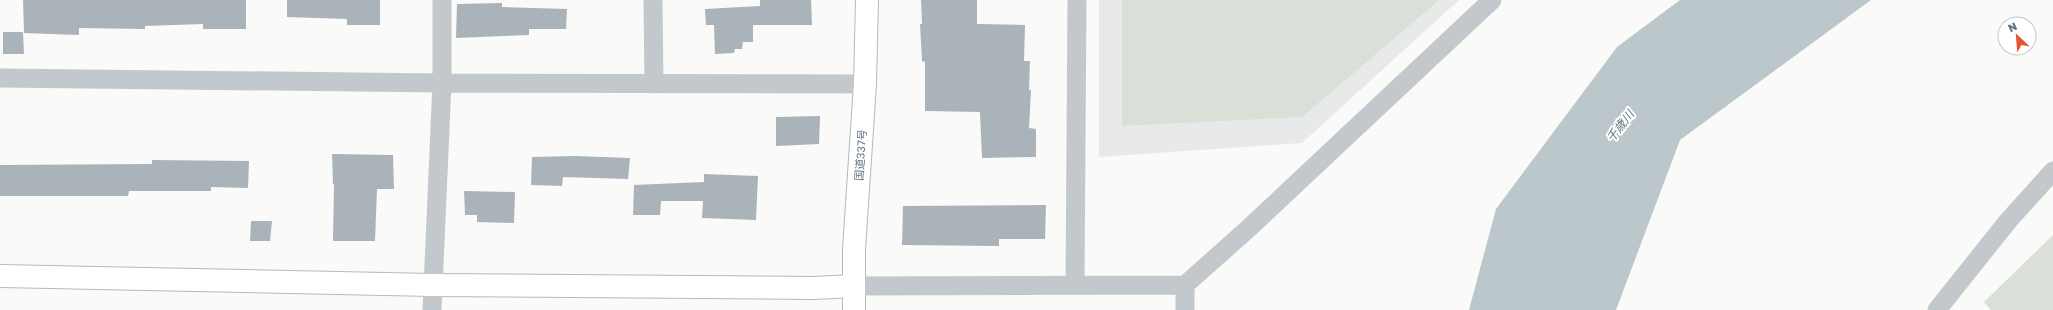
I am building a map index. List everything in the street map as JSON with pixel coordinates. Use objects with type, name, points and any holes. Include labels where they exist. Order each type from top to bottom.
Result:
[{"type":"main road","name":"国道337号","points":[[854,310],[854,249],[865,84],[866,0]]},
{"type":"main road","points":[[0,276],[432,285],[813,288],[854,286]]},
{"type":"street","points":[[432,310],[442,84],[442,0]]},
{"type":"street","points":[[653,0],[654,84]]},
{"type":"street","points":[[1075,285],[1077,0]]},
{"type":"street","points":[[854,286],[1185,285],[1249,228],[1492,0]]},
{"type":"street","points":[[0,78],[442,84],[865,84]]},
{"type":"street","points":[[1937,310],[2008,221],[2053,171]]},
{"type":"street","points":[[1185,285],[1185,310]]},
{"type":"shaded area","points":[[1099,0],[1459,0],[1302,143],[1099,157]]},
{"type":"shaded area","points":[[1122,0],[1439,0],[1302,117],[1122,126]]},
{"type":"shaded area","points":[[2053,235],[2053,310],[1991,310],[1984,302]]},
{"type":"water","name":"千歳川","points":[[1680,0],[1871,0],[1680,140],[1616,310],[1469,310],[1496,209],[1617,47]]},
{"type":"building","points":[[23,0],[246,0],[246,29],[203,29],[203,24],[145,26],[145,29],[79,28],[79,35],[24,33]]},
{"type":"building","points":[[287,0],[380,0],[380,25],[347,25],[347,19],[287,17]]},
{"type":"building","points":[[760,0],[811,0],[812,25],[753,25],[753,42],[743,42],[742,49],[735,49],[734,53],[715,54],[714,25],[706,25],[705,9],[760,6]]},
{"type":"building","points":[[921,0],[977,0],[977,24],[1025,25],[1024,61],[1030,61],[1029,90],[1031,90],[1029,128],[1036,129],[1036,157],[982,158],[980,112],[925,111],[925,62],[922,61],[920,24],[922,24]]},
{"type":"building","points":[[502,3],[502,7],[567,9],[566,29],[529,29],[529,35],[456,38],[457,4]]},
{"type":"building","points":[[3,32],[23,32],[24,54],[3,54]]},
{"type":"building","points":[[820,116],[819,144],[776,146],[776,117]]},
{"type":"building","points":[[332,154],[393,155],[394,189],[377,189],[375,241],[333,241],[334,184]]},
{"type":"building","points":[[575,156],[630,158],[628,179],[563,177],[562,186],[531,185],[532,157]]},
{"type":"building","points":[[152,160],[249,161],[248,188],[211,187],[211,191],[129,191],[128,196],[0,196],[0,165],[152,164]]},
{"type":"building","points":[[704,174],[758,176],[756,220],[702,218],[703,201],[661,201],[660,215],[633,215],[634,185],[704,182]]},
{"type":"building","points":[[464,191],[515,192],[514,223],[477,222],[477,215],[465,215]]},
{"type":"building","points":[[1046,205],[1045,239],[999,239],[999,246],[902,245],[903,206]]},
{"type":"building","points":[[251,221],[272,221],[270,241],[250,241]]}]
